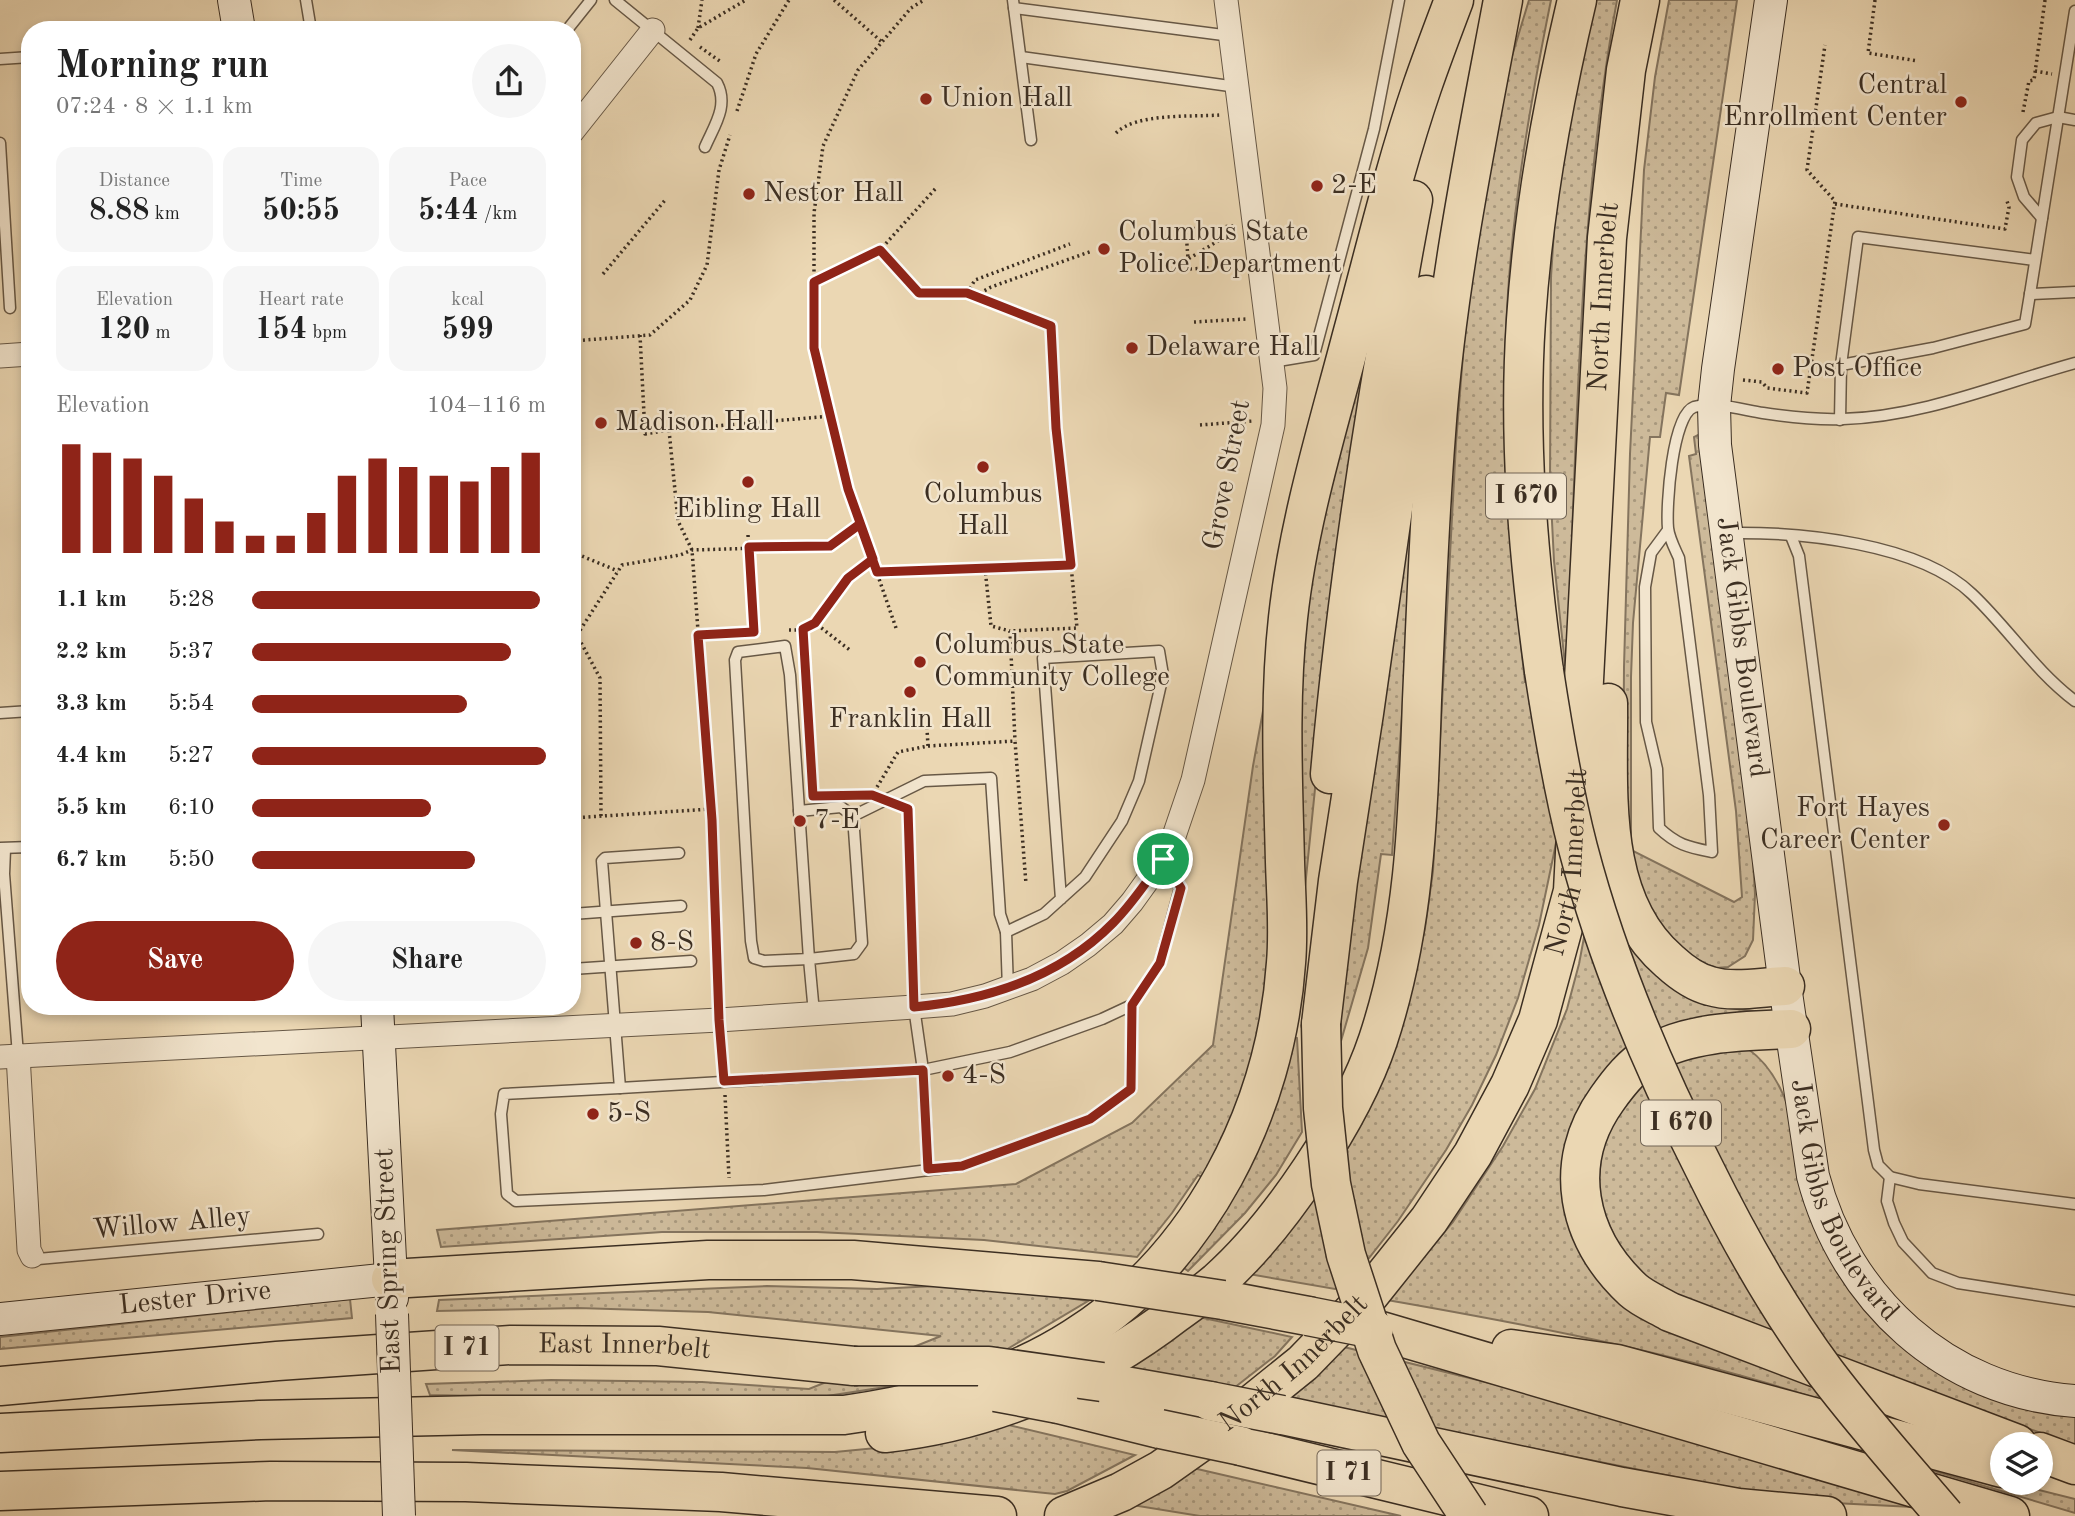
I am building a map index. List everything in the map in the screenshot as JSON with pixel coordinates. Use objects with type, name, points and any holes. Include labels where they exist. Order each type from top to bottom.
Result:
[{"type":"highway","points":[[1455,0],[1430,108],[1377,403],[1348,613],[1317,923],[1322,1108],[1331,1184],[1346,1255],[1377,1350],[1421,1443],[1463,1508]]},
{"type":"highway","points":[[0,1433],[260,1420],[482,1415],[844,1415],[897,1408],[956,1392],[1074,1339],[1113,1311],[1177,1247],[1200,1216],[1230,1166],[1253,1118],[1266,1075],[1281,1006],[1286,963],[1283,669],[1297,558],[1326,434],[1390,198],[1421,90],[1455,0]]},
{"type":"highway","points":[[1321,1024],[1338,881],[1406,418],[1436,237],[1454,141],[1502,0]]},
{"type":"highway","points":[[482,1415],[625,1432],[771,1439],[835,1437],[909,1430],[1043,1402],[1154,1330],[1218,1280],[1261,1235],[1306,1177],[1351,1102],[1377,1044],[1393,991],[1405,929],[1417,840],[1425,621],[1436,430],[1448,319],[1467,191],[1502,0]]},
{"type":"highway","name":"I 670","points":[[1577,0],[1560,71],[1538,208],[1526,320],[1526,502],[1532,582],[1544,671],[1556,747],[1578,848],[1610,949],[1664,1090],[1733,1227],[1826,1373],[1945,1516]]},
{"type":"highway","name":"North Innerbelt","points":[[1064,1516],[1121,1492],[1161,1470],[1237,1417],[1303,1363],[1370,1294],[1429,1220],[1473,1154],[1510,1085],[1538,1020],[1573,891],[1607,238],[1626,70],[1640,0]]},
{"type":"highway","points":[[1593,481],[1608,647],[1612,852],[1620,885],[1639,925],[1658,952],[1685,975],[1709,986],[1728,989],[1785,986]]},
{"type":"highway","points":[[1791,1028],[1699,1035],[1651,1054],[1622,1078],[1598,1112],[1585,1140],[1579,1175],[1583,1210],[1595,1243],[1635,1292],[1670,1312],[1990,1434]]},
{"type":"highway","points":[[391,1297],[708,1260],[853,1260],[1098,1281],[1223,1300],[1374,1329],[1617,1364],[1990,1465]]},
{"type":"highway","points":[[1374,1329],[2010,1516]]},
{"type":"highway","name":"East Innerbelt","points":[[0,1386],[277,1361],[511,1345],[658,1346],[855,1366],[1043,1402],[1241,1446],[1463,1508]]},
{"type":"highway","points":[[855,1366],[989,1366],[1102,1382],[1282,1415],[1622,1487],[1738,1508],[1827,1516]]},
{"type":"highway","points":[[2053,1457],[2075,1465]]},
{"type":"highway","points":[[0,1491],[271,1481],[466,1482],[722,1492],[989,1515]]},
{"type":"highway","points":[[2053,1481],[2075,1487]]},
{"type":"highway","name":"I 71","points":[[1463,1508],[1529,1516]]},
{"type":"street","points":[[234,0],[238,21]]},
{"type":"street","name":"Grove Street","points":[[9,1056],[379,1039],[914,1007],[952,1003],[1008,989],[1062,963],[1088,945],[1132,902],[1172,842],[1193,780],[1273,425],[1275,388],[1226,0]]},
{"type":"street","name":"Jack Gibbs Boulevard","points":[[1771,0],[1714,406],[1727,533],[1807,1148],[1821,1205],[1839,1247],[1865,1287],[1895,1320],[1926,1348],[1968,1372],[2015,1391],[2043,1398],[2075,1401]]},
{"type":"street","points":[[581,121],[653,30]]},
{"type":"street","points":[[0,356],[21,355]]},
{"type":"street","name":"East Spring Street","points":[[378,1015],[399,1516]]},
{"type":"street","points":[[9,1056],[29,1250],[32,1256]]},
{"type":"street","name":"Lester Drive","points":[[0,1320],[391,1297]]},
{"type":"lane","points":[[306,0],[310,21]]},
{"type":"lane","points":[[574,21],[591,0]]},
{"type":"lane","points":[[615,0],[717,83],[723,94],[721,110],[705,147]]},
{"type":"lane","points":[[1272,362],[1314,355],[1374,129],[1399,0]]},
{"type":"lane","points":[[1031,140],[1014,4],[1231,36]]},
{"type":"lane","points":[[1841,365],[1933,348],[2025,324],[2075,11]]},
{"type":"lane","points":[[1021,57],[1237,87]]},
{"type":"lane","points":[[0,59],[21,58]]},
{"type":"lane","points":[[2042,218],[2024,197],[2017,177],[2022,139],[2036,123],[2058,117],[2075,120]]},
{"type":"lane","points":[[0,143],[10,308]]},
{"type":"lane","points":[[1840,419],[1841,365],[1858,237],[2035,260]]},
{"type":"lane","points":[[2030,293],[2075,292]]},
{"type":"lane","points":[[1668,530],[1651,553],[1645,587],[1646,722],[1657,769],[1659,828],[1672,840],[1687,847],[1712,852],[1707,783],[1679,558],[1668,530],[1670,476],[1684,414],[1693,407],[1714,406],[1803,418],[1840,419],[1905,412],[2075,363]]},
{"type":"lane","points":[[1727,533],[1791,536],[1869,546],[1895,552],[1944,573],[1973,594],[2039,670],[2075,701]]},
{"type":"lane","points":[[1791,536],[1799,556],[1878,1165],[1890,1177],[1919,1184],[2075,1204]]},
{"type":"lane","points":[[799,811],[841,807],[853,816],[862,943],[854,954],[809,959],[764,961],[754,958],[735,660],[738,652],[785,646],[790,675],[799,811],[809,959],[814,1013]]},
{"type":"lane","points":[[1006,932],[1044,914],[1061,899],[1085,877],[1122,821],[1139,781],[1163,675],[1159,651],[1043,658],[1061,899]]},
{"type":"lane","points":[[0,713],[21,712]]},
{"type":"lane","points":[[853,816],[924,781],[991,778],[1000,914],[1006,932],[1008,989]]},
{"type":"lane","points":[[9,1056],[3,848],[21,847]]},
{"type":"lane","points":[[620,1088],[602,861],[605,858],[679,853]]},
{"type":"lane","points":[[1132,1005],[1131,1089],[1090,1119],[962,1166],[764,1190],[516,1201],[507,1194],[501,1114],[504,1094],[923,1070],[1010,1052],[1102,1019],[1132,1005],[1160,963],[1181,888],[1163,859]]},
{"type":"lane","points":[[581,913],[681,906]]},
{"type":"lane","points":[[581,968],[691,961]]},
{"type":"lane","points":[[914,1007],[923,1070],[928,1169]]},
{"type":"lane","points":[[1890,1177],[1887,1200],[1894,1223],[1903,1242],[1932,1273],[1958,1283],[2075,1301]]},
{"type":"lane","name":"Willow Alley","points":[[32,1256],[38,1259],[52,1258],[318,1234]]},
{"type":"path","points":[[690,40],[698,28],[702,0]]},
{"type":"path","points":[[698,28],[747,0]]},
{"type":"path","points":[[737,111],[756,54],[789,0]]},
{"type":"path","points":[[834,0],[882,42]]},
{"type":"path","points":[[896,628],[848,489],[814,348],[814,214],[823,146],[858,70],[911,8],[924,0]]},
{"type":"path","points":[[1875,0],[1868,53],[1918,61]]},
{"type":"path","points":[[2019,120],[2025,110],[2029,81],[2034,80],[2045,0]]},
{"type":"path","points":[[1741,379],[1762,382],[1767,388],[1807,393],[1835,204],[1807,170],[1825,46]]},
{"type":"path","points":[[1116,133],[1123,126],[1138,120],[1222,115]]},
{"type":"path","points":[[581,340],[650,335],[690,300],[706,265],[719,170],[733,123]]},
{"type":"path","points":[[814,282],[880,250],[936,188]]},
{"type":"path","points":[[1835,204],[2005,229],[2009,207],[2006,197]]},
{"type":"path","points":[[603,274],[666,199]]},
{"type":"path","points":[[1236,228],[1188,259],[1186,231],[1189,229],[1236,228]]},
{"type":"path","points":[[967,293],[975,280],[1070,244]]},
{"type":"path","points":[[880,250],[919,293],[967,293],[1051,326],[1056,428],[1077,628],[1010,631],[991,626],[985,568]]},
{"type":"path","points":[[975,296],[992,287],[1092,251]]},
{"type":"path","points":[[1189,269],[1241,266]]},
{"type":"path","points":[[1194,321],[1248,319]]},
{"type":"path","points":[[640,335],[645,434],[831,416]]},
{"type":"path","points":[[1200,425],[1258,421]]},
{"type":"path","points":[[669,430],[678,521],[692,550],[711,809],[719,1020],[729,1180]]},
{"type":"path","points":[[581,629],[622,565],[680,555],[692,550],[830,546],[860,524]]},
{"type":"path","points":[[748,535],[754,632]]},
{"type":"path","points":[[581,556],[618,571]]},
{"type":"path","points":[[779,631],[803,629],[815,623],[848,578],[873,559]]},
{"type":"path","points":[[877,572],[1071,565]]},
{"type":"path","points":[[815,623],[851,652]]},
{"type":"path","points":[[803,629],[807,678]]},
{"type":"path","points":[[698,635],[767,631]]},
{"type":"path","points":[[1010,631],[1015,741]]},
{"type":"path","points":[[581,642],[600,678],[601,816]]},
{"type":"path","points":[[914,1007],[908,809],[872,795],[898,752],[928,746],[928,729]]},
{"type":"path","points":[[581,817],[711,809]]},
{"type":"shaded area","points":[[1529,0],[1551,0],[1528,123],[1508,290],[1505,420],[1509,507],[1525,682],[1567,678],[1559,829],[1539,925],[1518,998],[1496,1055],[1472,1105],[1446,1150],[1398,1221],[1369,1258],[1335,1289],[1243,1273],[1411,991],[1425,928],[1433,871],[1456,443],[1474,257],[1509,66]]},
{"type":"shaded area","points":[[1595,0],[1617,0],[1604,82],[1586,248],[1565,665],[1554,561],[1550,482],[1551,277],[1556,199],[1567,128]]},
{"type":"shaded area","points":[[1669,0],[1737,0],[1679,395],[1666,393],[1660,437],[1650,437],[1633,623],[1631,850],[1734,902],[1742,897],[1736,811],[1689,456],[1696,454],[1694,437],[1700,434],[1751,826],[1755,894],[1753,940],[1745,956],[1728,967],[1716,968],[1694,959],[1659,931],[1633,886],[1623,811],[1630,454],[1644,170],[1655,77]]},
{"type":"shaded area","points":[[1374,304],[1336,582],[1301,927],[1292,692],[1305,578]]},
{"type":"shaded area","points":[[1413,500],[1407,645],[1392,855],[1381,854],[1368,948],[1341,1041],[1341,997],[1368,769]]},
{"type":"shaded area","points":[[1265,700],[1272,938],[1253,1075],[1206,1179],[1198,1175],[1137,1257],[984,1240],[817,1232],[662,1232],[441,1247],[437,1230],[1016,1184],[1132,1123],[1213,1045]]},
{"type":"shaded area","points":[[1599,858],[1729,1008],[1761,1012],[1623,1056],[1582,1246],[1927,1433],[1763,1382],[1670,1357],[1529,1326],[1387,1300],[1453,1222],[1503,1146],[1535,1089],[1567,1009],[1579,964]]},
{"type":"shaded area","points":[[1290,1037],[1297,1038],[1302,1132],[1276,1175],[1245,1213],[1188,1271],[1180,1265]]},
{"type":"shaded area","points":[[1748,1049],[1761,1060],[1781,1089],[1788,1106],[1836,1269],[1851,1292],[1877,1322],[2008,1403],[2042,1412],[2075,1416],[2075,1445],[2053,1437],[2053,1432],[2038,1432],[1890,1380],[1679,1297],[1641,1275],[1622,1254],[1597,1197],[1603,1138],[1632,1092],[1681,1057]]},
{"type":"shaded area","points":[[973,1284],[1088,1301],[1004,1351],[905,1384],[814,1398],[745,1401],[430,1395],[426,1384],[551,1380],[702,1382],[809,1389],[941,1336],[708,1312],[578,1308],[437,1311],[439,1300],[767,1286],[877,1289]]},
{"type":"shaded area","points":[[350,1299],[352,1318],[0,1349],[0,1337]]},
{"type":"shaded area","points":[[1194,1316],[1292,1337],[1275,1356],[1234,1388],[1116,1369]]},
{"type":"shaded area","points":[[1344,1347],[1648,1422],[1913,1507],[1834,1503],[1735,1489],[1285,1399]]},
{"type":"shaded area","points":[[1000,1423],[1135,1455],[1067,1491],[1055,1494],[807,1468],[452,1450],[835,1452],[897,1446]]},
{"type":"shaded area","points":[[1772,1423],[1990,1478],[1990,1488]]},
{"type":"shaded area","points":[[1193,1468],[1401,1516],[1200,1516],[1132,1505]]},
{"type":"shaded area","points":[[2053,1493],[2075,1499],[2075,1513],[2014,1495]]},
{"type":"place","name":"Union Hall","points":[[926,99]]},
{"type":"place","name":"Central Enrollment Center","points":[[1961,102]]},
{"type":"place","name":"2-E","points":[[1317,186]]},
{"type":"place","name":"Nestor Hall","points":[[749,194]]},
{"type":"place","name":"Columbus State Police Department","points":[[1104,249]]},
{"type":"place","name":"Delaware Hall","points":[[1132,348]]},
{"type":"place","name":"Post Office","points":[[1778,369]]},
{"type":"place","name":"Madison Hall","points":[[601,423]]},
{"type":"place","name":"Columbus Hall","points":[[983,467]]},
{"type":"place","name":"Eibling Hall","points":[[748,482]]},
{"type":"place","name":"Columbus State Community College","points":[[920,662]]},
{"type":"place","name":"Franklin Hall","points":[[910,692]]},
{"type":"place","name":"7-E","points":[[800,821]]},
{"type":"place","name":"Fort Hayes Career Center","points":[[1944,825]]},
{"type":"place","name":"8-S","points":[[636,943]]},
{"type":"place","name":"4-S","points":[[948,1076]]},
{"type":"place","name":"5-S","points":[[593,1114]]},
{"type":"route","points":[[1163,859],[1113,923],[1062,963],[1008,989],[985,996],[914,1007],[908,809],[872,795],[813,796],[803,629],[815,623],[848,578],[873,559],[848,489],[814,348],[814,282],[880,250],[919,293],[967,293],[1051,326],[1056,428],[1071,565],[877,572],[873,559],[860,524],[830,546],[749,547],[754,632],[698,635],[712,820],[719,1020],[724,1081],[923,1070],[928,1169],[962,1166],[1090,1119],[1131,1089],[1132,1005],[1160,963],[1181,888],[1163,859]]}]
